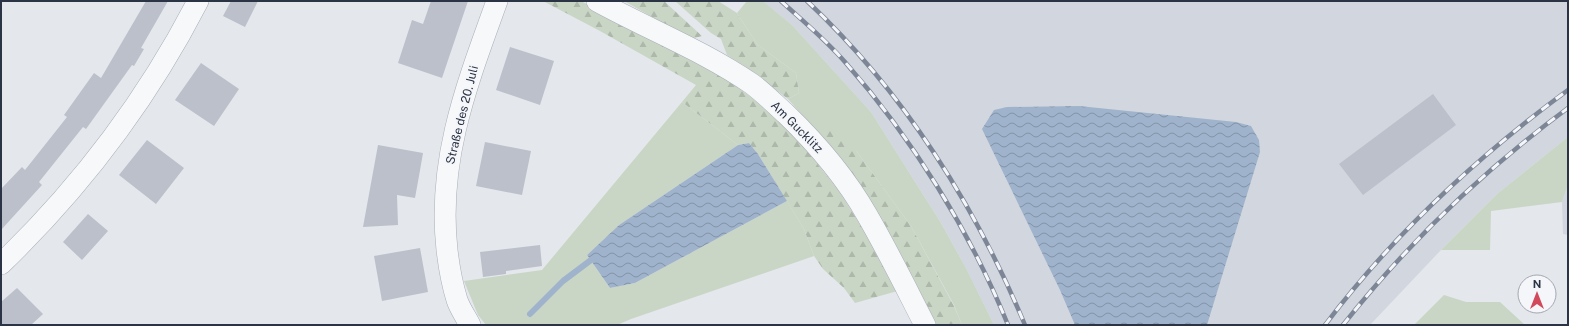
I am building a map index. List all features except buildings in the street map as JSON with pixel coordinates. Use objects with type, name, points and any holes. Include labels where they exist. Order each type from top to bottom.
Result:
[{"type":"street","points":[[1,264],[36,231],[108,144],[163,65],[198,1]]},
{"type":"street","name":"Straße des 20. Juli","points":[[470,325],[458,301],[449,266],[444,203],[449,156],[455,129],[470,77],[497,1]]},
{"type":"street","name":"Am Gucklitz","points":[[597,1],[698,53],[738,76],[772,101],[796,124],[819,148],[842,177],[867,214],[925,325]]},
{"type":"shaded area","points":[[763,1],[1568,1],[1568,137],[1497,194],[1441,250],[1370,325],[994,325],[967,270],[941,223],[871,112],[792,25]]},
{"type":"shaded area","points":[[1568,185],[1568,235],[1563,234],[1562,202]]},
{"type":"green space","points":[[543,1],[581,1],[728,80],[752,98],[784,126],[804,147],[839,191],[901,290],[855,303],[844,288],[823,269],[814,256],[804,229],[758,154],[749,143],[738,145],[682,102],[696,85]]},
{"type":"green space","points":[[624,1],[664,1],[702,36],[691,39]]},
{"type":"green space","points":[[675,1],[718,1],[737,13],[757,44],[796,73],[799,93],[788,99],[746,67],[727,55],[721,39],[711,33]]},
{"type":"green space","points":[[747,1],[763,1],[792,25],[871,112],[941,223],[967,270],[994,325],[962,325],[954,305],[911,226],[857,152],[813,127],[788,99],[799,93],[796,73],[757,44],[737,13]]},
{"type":"green space","points":[[682,102],[738,145],[619,225],[587,255],[610,288],[635,283],[787,201],[804,229],[814,256],[617,325],[486,325],[478,315],[464,281],[542,270]]},
{"type":"green space","points":[[813,127],[833,131],[857,152],[911,226],[954,306],[962,325],[934,325]]},
{"type":"green space","points":[[1568,137],[1568,185],[1562,202],[1491,211],[1490,250],[1441,250],[1497,194]]},
{"type":"green space","points":[[1444,295],[1466,302],[1500,302],[1525,325],[1414,325]]},
{"type":"water","points":[[1079,106],[1236,122],[1251,126],[1259,140],[1260,152],[1207,325],[1075,325],[1060,290],[982,129],[994,110],[1007,107]]},
{"type":"water","points":[[749,143],[758,154],[787,201],[635,283],[610,288],[587,255],[619,225],[738,145]]},
{"type":"waterway","points":[[530,314],[563,281],[591,260]]},
{"type":"railway","points":[[781,1],[838,54],[870,91],[916,154],[937,187],[976,255],[1008,325]]},
{"type":"railway","points":[[807,1],[842,36],[875,73],[905,111],[933,152],[959,193],[983,236],[1025,325]]},
{"type":"railway","points":[[1325,325],[1379,260],[1438,199],[1501,142],[1568,90]]},
{"type":"railway","points":[[1343,325],[1394,265],[1448,209],[1477,182],[1568,108]]}]
